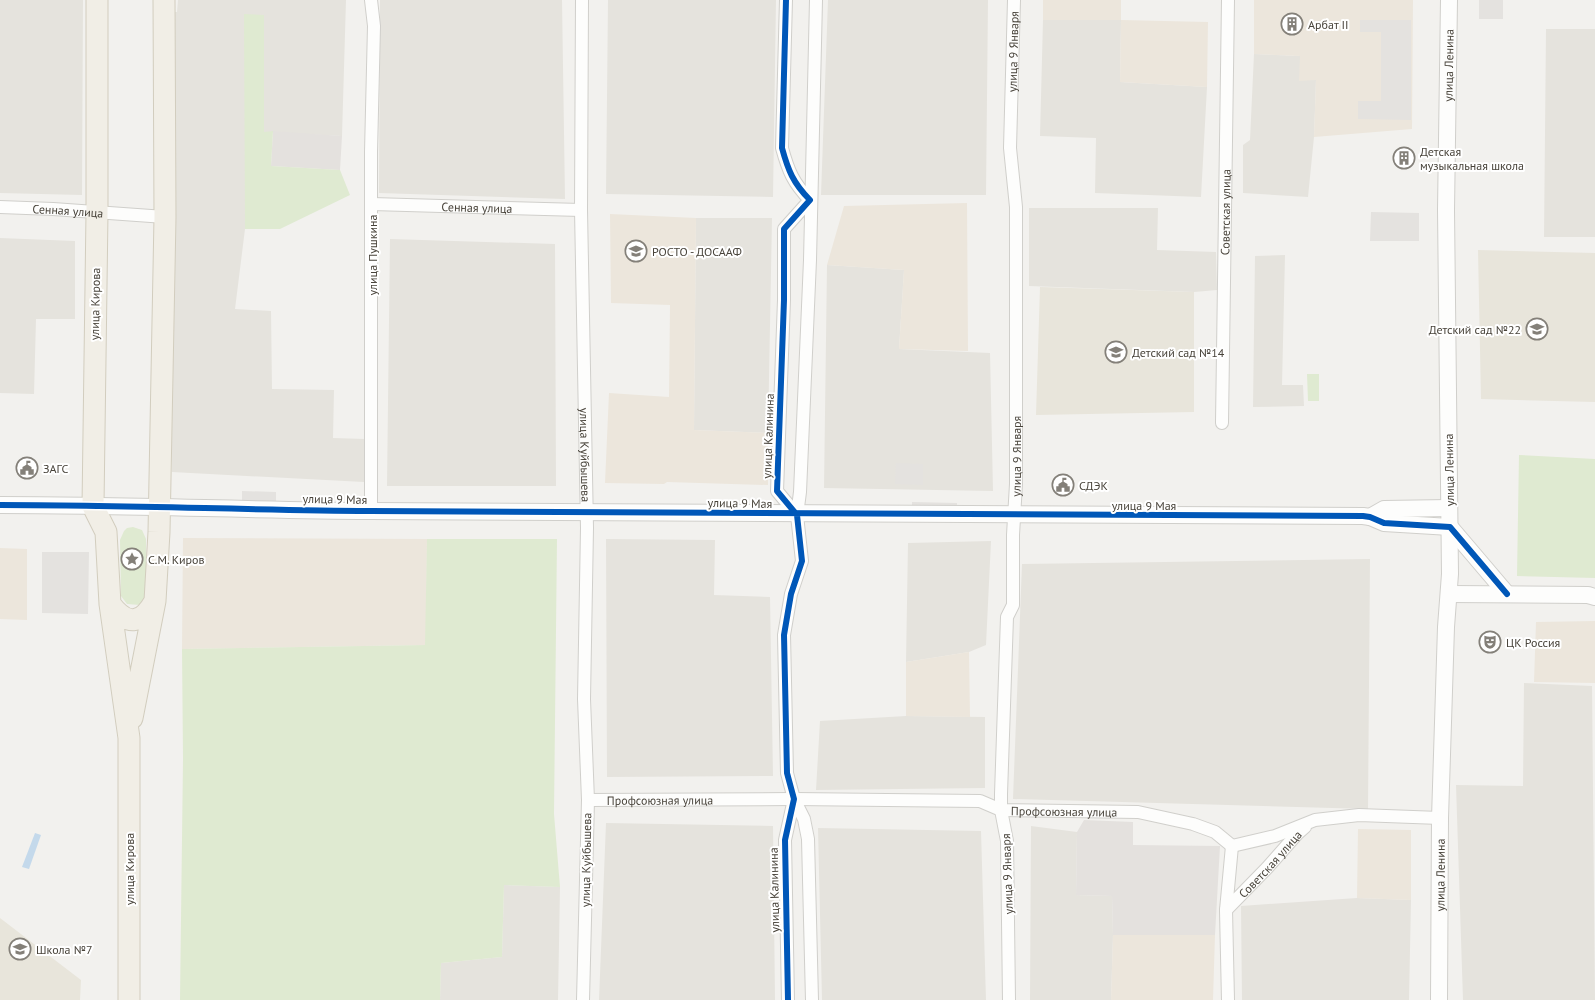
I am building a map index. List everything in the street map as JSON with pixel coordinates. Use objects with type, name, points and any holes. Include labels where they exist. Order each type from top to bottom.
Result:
[{"type":"main road","name":"улица Кирова","points":[[97,0],[97,213],[93,506],[106,532],[110,604],[129,738],[129,1000]]},
{"type":"main road","name":"улица Кирова","points":[[129,738],[138,681],[155,601],[160,508],[164,217],[164,0]]},
{"type":"main road","points":[[110,604],[124,619],[137,620],[144,616],[155,601]]},
{"type":"street","name":"улица Пушкина","points":[[371,0],[374,26],[371,511]]},
{"type":"street","name":"улица Куйбышева","points":[[582,0],[581,210],[586,512],[584,699],[588,800],[583,1000]]},
{"type":"street","points":[[786,0],[782,148],[788,170],[798,188],[810,200]]},
{"type":"street","name":"улица Калинина","points":[[812,1000],[808,839],[804,819],[794,799],[787,773],[784,635],[791,594],[802,561],[797,515],[800,492],[810,260],[816,0]]},
{"type":"street","name":"улица 9 Января","points":[[1009,1000],[1008,841],[1002,810],[1007,617],[1013,605],[1016,452],[1016,207],[1010,148],[1014,0]]},
{"type":"street","name":"Советская улица","points":[[1222,423],[1228,0]]},
{"type":"street","name":"улица Ленина","points":[[1439,1000],[1440,818],[1450,527],[1446,217],[1449,0]]},
{"type":"street","name":"улица Калинина","points":[[797,515],[778,491],[784,300],[784,229],[810,200]]},
{"type":"street","name":"Сенная улица","points":[[372,204],[581,210]]},
{"type":"street","name":"Сенная улица","points":[[0,207],[164,217]]},
{"type":"street","name":"улица 9 Мая","points":[[0,505],[797,515],[1370,517],[1384,523],[1450,527]]},
{"type":"street","name":"улица 9 Мая","points":[[1370,517],[1384,509],[1449,508]]},
{"type":"street","points":[[1450,527],[1506,594]]},
{"type":"street","points":[[1449,594],[1588,595],[1595,597]]},
{"type":"street","name":"улица Калинина","points":[[788,1000],[785,840],[794,799]]},
{"type":"street","name":"Профсоюзная улица","points":[[588,800],[794,799],[980,801],[1002,810],[1138,812],[1193,824],[1215,832],[1232,846]]},
{"type":"street","points":[[1232,846],[1275,836],[1315,820],[1359,815],[1440,818]]},
{"type":"street","name":"Советская улица","points":[[1226,910],[1297,834],[1315,820]]},
{"type":"street","name":"Советская улица","points":[[1228,1000],[1226,910],[1232,846]]},
{"type":"shaded area","points":[[0,0],[83,0],[82,195],[0,193]]},
{"type":"shaded area","points":[[178,0],[346,0],[342,136],[264,132],[264,15],[245,229],[235,309],[271,311],[272,389],[334,390],[333,438],[365,439],[364,482],[172,472],[170,12],[177,12]]},
{"type":"shaded area","points":[[380,0],[562,0],[565,199],[379,193]]},
{"type":"shaded area","points":[[608,0],[776,0],[773,197],[606,194]]},
{"type":"shaded area","points":[[828,0],[988,0],[986,195],[821,195]]},
{"type":"shaded area","points":[[1043,0],[1121,0],[1121,20],[1043,20]]},
{"type":"shaded area","points":[[1254,0],[1413,0],[1412,129],[1314,137],[1316,80],[1299,81],[1300,56],[1254,54]]},
{"type":"shaded area","points":[[1479,0],[1503,0],[1503,19],[1479,19]]},
{"type":"shaded area","points":[[1043,20],[1121,20],[1120,82],[1207,87],[1201,197],[1095,193],[1096,138],[1040,136]]},
{"type":"shaded area","points":[[1121,20],[1208,22],[1207,87],[1120,82]]},
{"type":"shaded area","points":[[1360,20],[1411,20],[1411,120],[1358,119],[1358,101],[1381,101],[1381,32],[1360,32]]},
{"type":"shaded area","points":[[1546,29],[1595,29],[1595,237],[1544,237]]},
{"type":"shaded area","points":[[1254,54],[1301,56],[1316,80],[1314,137],[1308,197],[1243,193],[1243,145],[1250,140]]},
{"type":"shaded area","points":[[273,131],[342,136],[340,170],[271,166]]},
{"type":"shaded area","points":[[967,203],[968,351],[899,349],[904,270],[827,265],[844,206]]},
{"type":"shaded area","points":[[1029,208],[1158,208],[1157,250],[1216,252],[1217,290],[1194,292],[1029,286]]},
{"type":"shaded area","points":[[1371,212],[1419,213],[1419,241],[1370,241]]},
{"type":"shaded area","points":[[610,214],[696,218],[694,430],[768,433],[768,485],[667,482],[664,484],[605,483],[609,393],[669,397],[670,305],[611,303]]},
{"type":"shaded area","points":[[696,218],[772,218],[768,433],[694,430]]},
{"type":"shaded area","points":[[0,238],[75,241],[75,319],[36,319],[34,394],[0,393]]},
{"type":"shaded area","points":[[390,239],[555,244],[556,486],[387,486]]},
{"type":"shaded area","name":"Детский сад №22","points":[[1478,250],[1595,253],[1595,402],[1481,399]]},
{"type":"shaded area","points":[[1285,255],[1282,385],[1303,385],[1304,406],[1253,407],[1255,256]]},
{"type":"shaded area","points":[[827,265],[904,270],[899,349],[990,353],[993,491],[824,488]]},
{"type":"shaded area","name":"Детский сад №14","points":[[1040,287],[1194,292],[1194,412],[1036,415]]},
{"type":"shaded area","points":[[896,463],[923,464],[923,485],[895,484]]},
{"type":"shaded area","points":[[242,491],[276,492],[276,510],[242,509]]},
{"type":"shaded area","points":[[912,502],[957,503],[957,516],[912,515]]},
{"type":"shaded area","points":[[183,538],[427,539],[426,645],[182,649]]},
{"type":"shaded area","points":[[606,539],[715,540],[714,595],[770,597],[773,776],[607,777]]},
{"type":"shaded area","points":[[991,541],[986,645],[969,652],[906,662],[908,543]]},
{"type":"shaded area","points":[[0,548],[27,549],[27,620],[0,619]]},
{"type":"shaded area","points":[[42,552],[89,552],[88,614],[42,613]]},
{"type":"shaded area","points":[[1370,559],[1368,809],[1013,799],[1022,564]]},
{"type":"shaded area","points":[[1595,621],[1595,683],[1534,682],[1536,622]]},
{"type":"shaded area","points":[[969,652],[970,717],[906,716],[906,662]]},
{"type":"shaded area","points":[[1524,683],[1592,686],[1595,1000],[1463,1000],[1456,785],[1523,786]]},
{"type":"shaded area","points":[[906,716],[985,717],[985,788],[816,790],[820,721]]},
{"type":"shaded area","points":[[1084,820],[1133,822],[1133,845],[1220,846],[1215,935],[1113,935],[1112,896],[1076,895],[1077,832]]},
{"type":"shaded area","points":[[606,823],[773,826],[775,1000],[599,1000]]},
{"type":"shaded area","points":[[1031,826],[1077,832],[1076,895],[1112,896],[1111,1000],[1030,1000]]},
{"type":"shaded area","points":[[818,828],[981,831],[986,1000],[822,1000]]},
{"type":"shaded area","points":[[1358,829],[1411,830],[1411,900],[1357,898]]},
{"type":"shaded area","points":[[504,885],[560,887],[558,1000],[440,1000],[441,963],[502,957]]},
{"type":"shaded area","points":[[1357,898],[1411,900],[1409,1000],[1242,1000],[1241,906]]},
{"type":"shaded area","name":"Школа №7","points":[[0,918],[81,980],[80,1000],[0,1000]]},
{"type":"shaded area","points":[[1113,935],[1215,935],[1213,1000],[1111,1000]]},
{"type":"green space","points":[[244,14],[264,15],[264,132],[273,131],[271,166],[340,170],[350,195],[280,229],[245,229]]},
{"type":"green space","points":[[1307,374],[1319,374],[1319,401],[1308,401]]},
{"type":"green space","points":[[1519,455],[1595,459],[1595,578],[1517,576]]},
{"type":"green space","points":[[133,527],[142,530],[146,539],[146,597],[140,605],[127,604],[121,596],[120,540],[127,528]]},
{"type":"green space","points":[[427,539],[557,539],[554,814],[560,887],[504,885],[502,957],[441,963],[440,1000],[180,1000],[183,759],[182,649],[425,645]]},
{"type":"water","points":[[35,833],[41,835],[29,869],[22,867]]},
{"type":"cycle path","points":[[786,0],[782,148],[792,176],[799,188],[810,200],[784,229],[784,300],[777,491],[797,515],[802,561],[791,594],[784,635],[787,773],[794,799],[785,840],[788,1000]]},
{"type":"cycle path","points":[[0,505],[494,512],[1363,516],[1384,523],[1450,527],[1507,594]]},
{"type":"place","name":"Арбат II","points":[[1292,24]]},
{"type":"place","name":"Детская музыкальная школа","points":[[1404,158]]},
{"type":"place","name":"РОСТО - ДОСААФ","points":[[636,251]]},
{"type":"place","name":"Детский сад №22","points":[[1537,329]]},
{"type":"place","name":"Детский сад №14","points":[[1116,352]]},
{"type":"place","name":"ЗАГС","points":[[27,468]]},
{"type":"place","name":"СДЭК","points":[[1063,485]]},
{"type":"place","name":"С.М. Киров","points":[[132,559]]},
{"type":"place","name":"ЦК Россия","points":[[1490,642]]},
{"type":"place","name":"Школа №7","points":[[20,949]]}]
